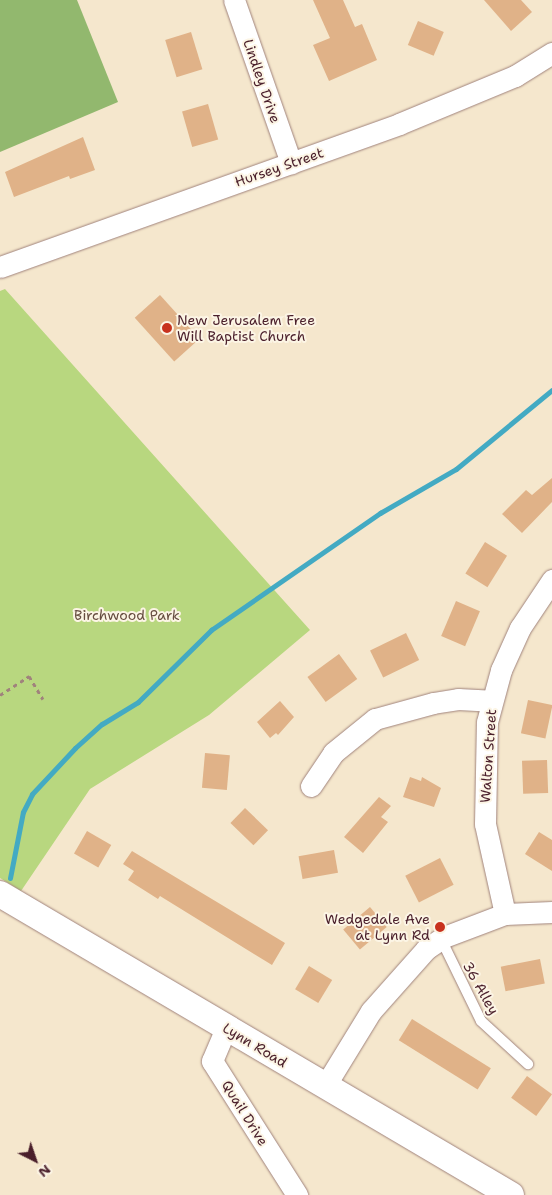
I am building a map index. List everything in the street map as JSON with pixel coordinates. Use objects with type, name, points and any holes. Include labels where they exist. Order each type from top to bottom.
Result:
[{"type":"street","name":"Lindley Drive","points":[[234,0],[291,163]]},
{"type":"street","name":"Hursey Street","points":[[0,267],[398,124],[515,76],[552,54]]},
{"type":"street","name":"Walton Street","points":[[505,914],[485,824],[487,732],[491,701],[520,628],[552,580]]},
{"type":"street","points":[[311,786],[333,753],[375,719],[433,703],[458,700],[491,701]]},
{"type":"street","name":"Lynn Road","points":[[0,894],[511,1195]]},
{"type":"street","points":[[326,1086],[371,1011],[413,963],[441,939],[505,914],[552,912]]},
{"type":"street","name":"Quail Drive","points":[[226,1028],[212,1061],[297,1195]]},
{"type":"lane","name":"36 Alley","points":[[441,939],[481,1021],[528,1064]]},
{"type":"path","points":[[0,695],[29,676],[43,699]]},
{"type":"green space","points":[[0,0],[77,0],[118,102],[0,152]]},
{"type":"green space","name":"Birchwood Park","points":[[5,289],[310,630],[209,715],[90,789],[21,891],[0,878],[0,291]]},
{"type":"building","points":[[313,0],[343,0],[355,27],[362,24],[377,60],[329,81],[313,45],[330,38]]},
{"type":"building","points":[[484,0],[521,0],[532,12],[511,31]]},
{"type":"building","points":[[418,21],[444,32],[434,56],[408,45]]},
{"type":"building","points":[[191,32],[202,69],[177,77],[165,40]]},
{"type":"building","points":[[208,104],[218,140],[192,147],[182,111]]},
{"type":"building","points":[[83,137],[95,170],[70,179],[69,176],[14,197],[5,172]]},
{"type":"building","name":"New Jerusalem Free Will Baptist Church","points":[[160,295],[199,339],[174,362],[135,318]]},
{"type":"building","points":[[552,478],[552,502],[522,533],[502,514],[526,490],[532,495]]},
{"type":"building","points":[[485,542],[507,556],[487,587],[465,573]]},
{"type":"building","points":[[456,601],[480,611],[465,646],[441,636]]},
{"type":"building","points":[[406,633],[419,660],[383,677],[370,651]]},
{"type":"building","points":[[339,654],[357,679],[326,702],[307,677]]},
{"type":"building","points":[[528,700],[552,705],[545,738],[521,733]]},
{"type":"building","points":[[280,701],[294,717],[278,735],[276,733],[270,738],[257,722]]},
{"type":"building","points":[[205,753],[230,755],[227,790],[202,788]]},
{"type":"building","points":[[547,760],[548,793],[523,794],[522,761]]},
{"type":"building","points":[[410,777],[421,781],[422,777],[441,788],[434,807],[403,797]]},
{"type":"building","points":[[379,797],[391,806],[381,817],[388,822],[363,853],[344,837]]},
{"type":"building","points":[[245,808],[268,830],[253,845],[230,823]]},
{"type":"building","points":[[87,831],[111,845],[98,868],[74,854]]},
{"type":"building","points":[[539,832],[552,840],[552,871],[525,854]]},
{"type":"building","points":[[334,850],[338,873],[303,879],[299,856]]},
{"type":"building","points":[[132,851],[285,943],[272,965],[160,896],[158,899],[128,880],[134,871],[123,864]]},
{"type":"building","points":[[440,858],[454,885],[419,902],[405,876]]},
{"type":"building","points":[[370,907],[387,927],[360,949],[343,929]]},
{"type":"building","points":[[540,959],[545,984],[506,991],[501,967]]},
{"type":"building","points":[[309,966],[332,980],[318,1003],[295,989]]},
{"type":"building","points":[[412,1019],[491,1068],[478,1089],[399,1040]]},
{"type":"building","points":[[527,1076],[552,1094],[536,1116],[511,1098]]},
{"type":"waterway","points":[[10,878],[23,812],[32,794],[75,748],[102,724],[138,702],[211,630],[380,513],[456,469],[552,390]]},
{"type":"place","name":"New Jerusalem Free Will Baptist Church","points":[[167,328]]},
{"type":"place","name":"Wedgedale Ave at Lynn Rd","points":[[440,927]]}]
